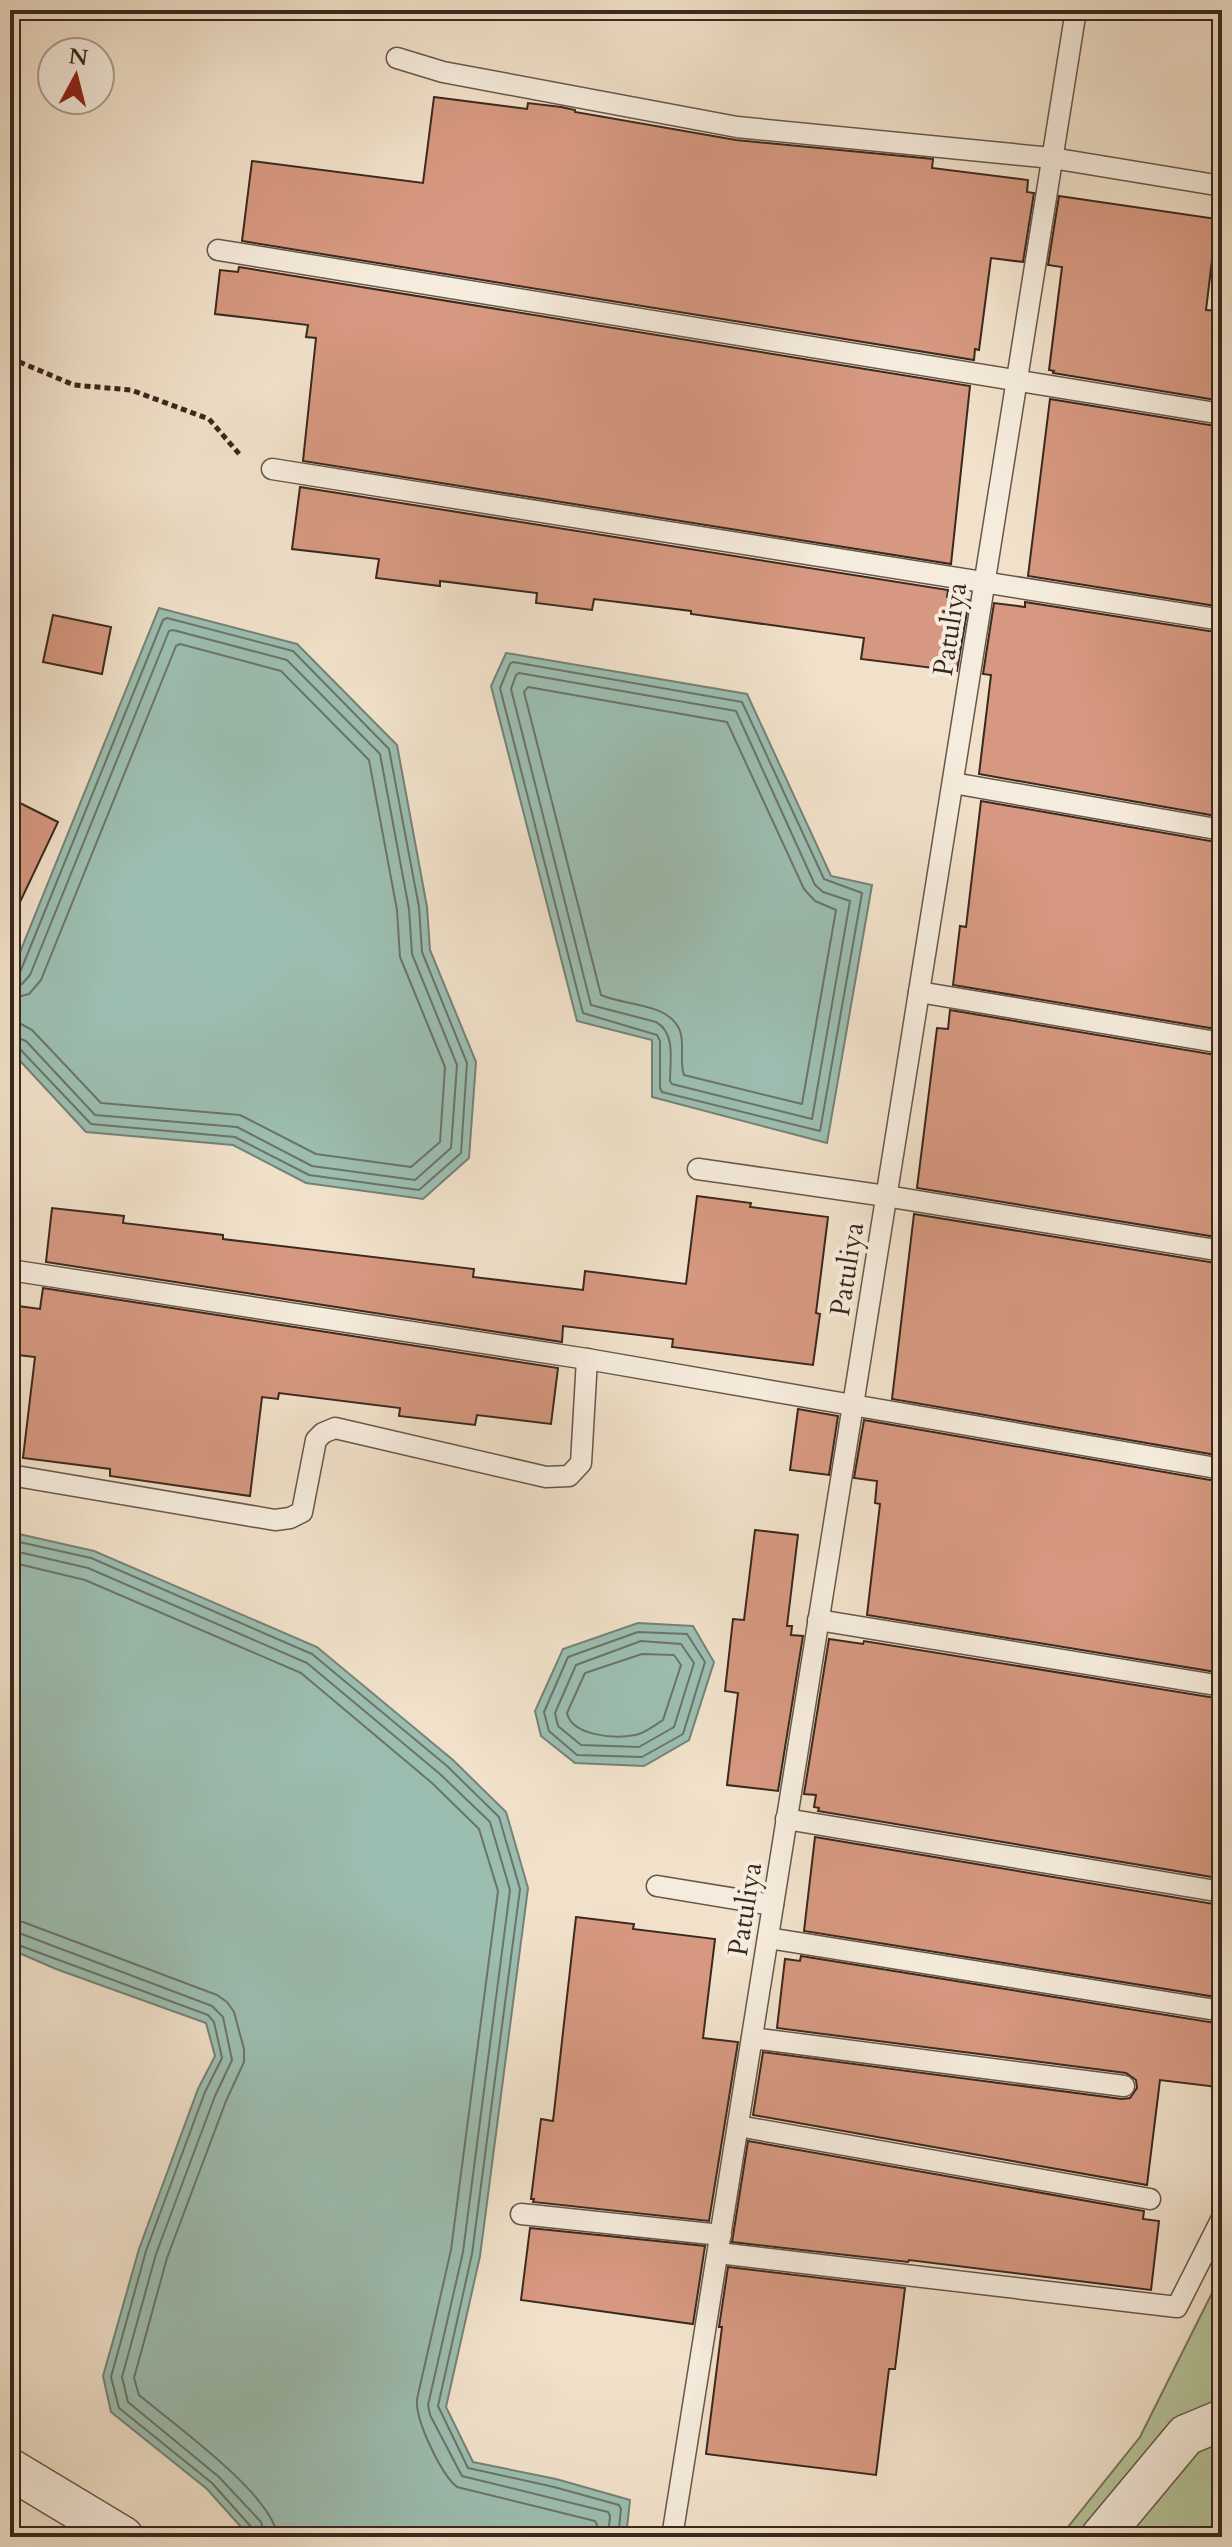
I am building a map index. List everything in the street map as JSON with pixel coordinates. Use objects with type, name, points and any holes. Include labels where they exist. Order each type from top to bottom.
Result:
[{"type":"street","points":[[1101,2537],[1186,2435],[1222,2420]]},
{"type":"street","points":[[10,2469],[123,2537]]},
{"type":"lane","name":"Patuliya","points":[[672,2537],[1076,10]]},
{"type":"lane","points":[[397,58],[443,72],[737,127],[1052,158],[1222,186]]},
{"type":"lane","points":[[218,250],[1222,414]]},
{"type":"lane","points":[[272,469],[1222,620]]},
{"type":"lane","points":[[953,783],[1222,830]]},
{"type":"lane","points":[[919,992],[1222,1043]]},
{"type":"lane","points":[[698,1169],[1222,1251]]},
{"type":"lane","points":[[10,1270],[587,1359],[1222,1469]]},
{"type":"lane","points":[[10,1475],[275,1520],[290,1518],[302,1512],[316,1440],[335,1428],[546,1477],[569,1476],[581,1463],[587,1359]]},
{"type":"lane","points":[[818,1620],[1222,1686]]},
{"type":"lane","points":[[786,1819],[1222,1892]]},
{"type":"lane","points":[[657,1886],[773,1905]]},
{"type":"lane","points":[[768,1938],[1222,2011]]},
{"type":"lane","points":[[752,2038],[1124,2086]]},
{"type":"lane","points":[[738,2126],[1150,2199]]},
{"type":"lane","points":[[521,2214],[1177,2307],[1222,2218]]},
{"type":"path","points":[[10,358],[74,385],[131,390],[209,419],[245,461],[272,469]]},
{"type":"shaded area","points":[[1222,2273],[1222,2537],[1060,2537],[1140,2437]]},
{"type":"water","points":[[159,608],[297,644],[397,745],[427,907],[430,950],[476,1062],[469,1158],[423,1199],[306,1183],[233,1145],[86,1132],[10,1050],[10,977]]},
{"type":"water","points":[[506,653],[747,694],[831,876],[872,885],[827,1143],[652,1097],[652,1040],[577,1021],[491,686]]},
{"type":"water","points":[[10,1532],[94,1551],[317,1647],[453,1760],[506,1812],[528,1888],[480,2256],[446,2407],[473,2462],[556,2479],[630,2500],[626,2537],[250,2537],[207,2489],[111,2412],[103,2376],[139,2249],[198,2089],[215,2056],[206,2023],[56,1969],[10,1949]]},
{"type":"water","points":[[638,1623],[693,1626],[714,1662],[689,1740],[644,1766],[575,1763],[541,1736],[535,1711],[563,1649]]},
{"type":"building","points":[[434,97],[527,109],[528,103],[561,107],[736,140],[933,159],[932,168],[1028,180],[1027,192],[1034,193],[1023,262],[991,258],[979,350],[975,349],[974,360],[242,241],[252,161],[423,183]]},
{"type":"building","points":[[1059,196],[1217,219],[1206,310],[1222,311],[1222,401],[1049,370],[1062,267],[1048,265]]},
{"type":"building","points":[[239,267],[970,386],[951,564],[303,461],[316,338],[306,337],[308,325],[215,314],[220,270],[238,272]]},
{"type":"building","points":[[1050,399],[1222,427],[1222,607],[1028,576]]},
{"type":"building","points":[[300,487],[948,590],[947,597],[969,600],[957,671],[861,659],[864,638],[594,599],[592,610],[536,603],[537,593],[440,581],[440,586],[376,578],[379,559],[292,549]]},
{"type":"building","points":[[1025,602],[1222,633],[1222,817],[979,774],[991,675],[983,674],[994,603],[1025,607]]},
{"type":"building","points":[[53,615],[111,627],[102,674],[43,662]]},
{"type":"building","points":[[10,798],[58,822],[10,923]]},
{"type":"building","points":[[981,801],[1222,843],[1222,1030],[953,985],[960,926],[966,927]]},
{"type":"building","points":[[950,1010],[1222,1056],[1222,1238],[917,1188],[937,1028],[948,1029]]},
{"type":"building","points":[[697,1196],[751,1203],[750,1207],[828,1217],[813,1365],[672,1347],[673,1339],[563,1326],[562,1342],[46,1262],[52,1208],[124,1216],[123,1223],[223,1235],[223,1239],[474,1269],[473,1277],[583,1290],[585,1271],[686,1284]]},
{"type":"building","points":[[914,1214],[1222,1264],[1222,1331],[1214,1398],[1222,1399],[1222,1456],[892,1399]]},
{"type":"building","points":[[43,1288],[558,1368],[551,1424],[477,1415],[475,1425],[399,1416],[400,1408],[279,1393],[278,1399],[262,1397],[250,1496],[110,1476],[110,1469],[23,1458],[35,1357],[10,1354],[10,1305],[40,1309]]},
{"type":"building","points":[[798,1409],[838,1416],[829,1475],[790,1470]]},
{"type":"building","points":[[864,1420],[1222,1482],[1222,1673],[867,1615],[880,1504],[875,1503],[877,1481],[854,1478]]},
{"type":"building","points":[[755,1530],[798,1535],[787,1626],[792,1626],[791,1635],[803,1636],[778,1791],[727,1785],[738,1693],[725,1691],[733,1619],[744,1620]]},
{"type":"building","points":[[829,1639],[863,1644],[864,1641],[1222,1699],[1222,1842],[1218,1878],[818,1811],[819,1808],[814,1807],[816,1795],[804,1794]]},
{"type":"building","points":[[815,1837],[1214,1904],[1214,1908],[1222,1909],[1222,1998],[804,1931]]},
{"type":"building","points":[[576,1917],[634,1924],[633,1929],[715,1939],[703,2038],[738,2042],[709,2221],[533,2202],[534,2199],[531,2199],[541,2119],[553,2121]]},
{"type":"building","points":[[801,1956],[1222,2024],[1217,2087],[1160,2080],[1147,2185],[753,2115],[763,2052],[1122,2099],[1130,2098],[1137,2088],[1136,2080],[1126,2073],[777,2028],[785,1959],[800,1961]]},
{"type":"building","points":[[748,2141],[1144,2211],[1143,2219],[1159,2221],[1151,2290],[732,2242]]},
{"type":"building","points":[[530,2228],[705,2246],[693,2324],[521,2300]]},
{"type":"building","points":[[728,2267],[905,2288],[895,2369],[889,2369],[876,2475],[706,2454]]}]
